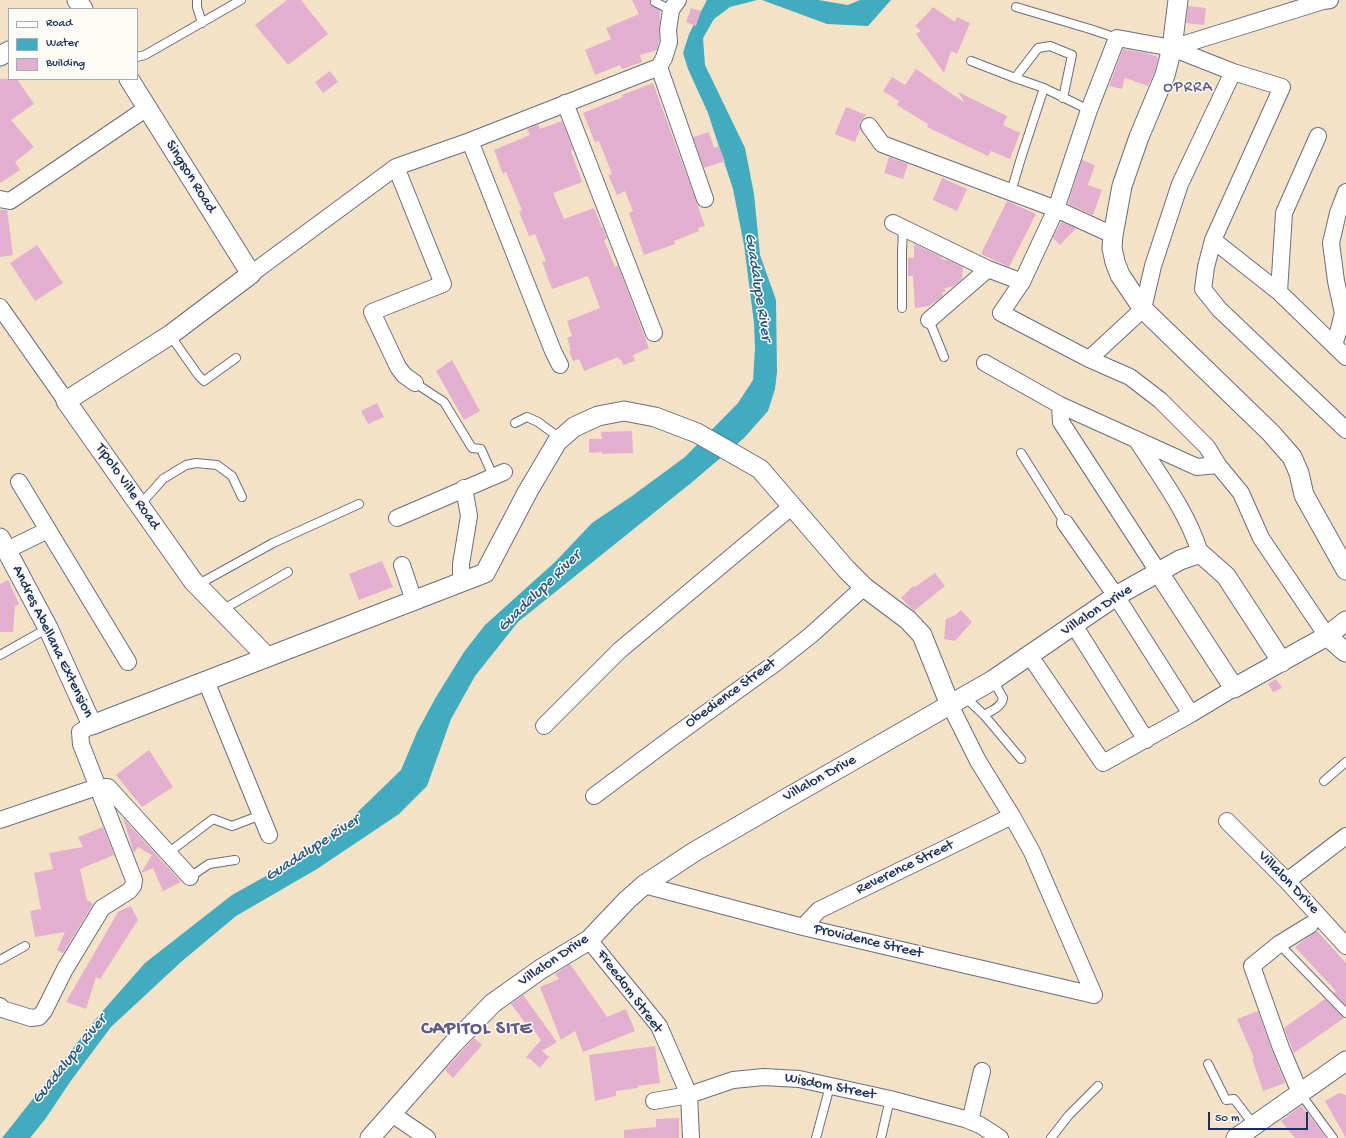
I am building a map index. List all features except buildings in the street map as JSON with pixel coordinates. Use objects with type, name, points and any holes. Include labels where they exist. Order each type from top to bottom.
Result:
[{"type":"street","points":[[1178,0],[1172,48],[1165,75],[1139,137],[1122,186],[1112,235],[1114,262],[1143,309],[1271,433],[1292,457],[1299,473],[1304,495],[1346,570]]},
{"type":"street","points":[[1172,48],[1326,0]]},
{"type":"street","points":[[66,401],[170,335],[396,167],[470,141],[659,67],[664,58],[669,42],[668,30],[675,5]]},
{"type":"street","points":[[1346,430],[1219,309],[1203,289],[1206,267],[1213,240],[1282,87],[1233,72],[1172,48],[1116,38],[1089,110],[1056,209],[1022,282],[1001,313],[1089,359],[1130,377],[1160,400],[1206,447],[1218,465],[1241,493],[1261,538],[1327,636],[1346,652]]},
{"type":"street","points":[[659,67],[705,199]]},
{"type":"street","points":[[1089,359],[1143,309],[1153,266],[1180,184],[1233,72]]},
{"type":"street","name":"Singson Road","points":[[130,80],[251,274]]},
{"type":"street","points":[[565,103],[654,333]]},
{"type":"street","points":[[0,199],[10,201],[146,108]]},
{"type":"street","points":[[869,126],[882,144],[1056,209],[1112,235]]},
{"type":"street","points":[[1280,292],[1284,213],[1318,136]]},
{"type":"street","points":[[470,141],[550,344],[560,365]]},
{"type":"street","points":[[396,167],[443,284],[372,312],[398,367],[404,375],[415,383]]},
{"type":"street","points":[[1334,345],[1344,312],[1336,281],[1331,243],[1338,213],[1346,192]]},
{"type":"street","points":[[898,226],[988,269],[1022,282]]},
{"type":"street","points":[[1213,240],[1280,292],[1346,357]]},
{"type":"street","points":[[929,320],[988,269]]},
{"type":"street","name":"Tipolo Ville Road","points":[[0,307],[197,585],[267,657]]},
{"type":"street","points":[[985,363],[1060,405],[1197,467],[1218,465]]},
{"type":"street","points":[[1060,405],[1061,422],[1234,688]]},
{"type":"street","points":[[0,1006],[2,1009],[31,1018],[39,1017],[44,1011],[64,969],[102,908],[129,891],[133,886],[134,880],[81,744],[80,732],[92,725],[484,574],[557,442],[574,427],[598,416],[624,411],[655,417],[697,433],[760,469],[846,570],[864,587],[908,620],[922,635],[958,701],[978,761],[1012,816]]},
{"type":"street","points":[[1136,439],[1185,517],[1194,534],[1200,553],[1226,576],[1282,662]]},
{"type":"street","points":[[396,518],[499,474]]},
{"type":"street","points":[[19,482],[128,662]]},
{"type":"street","points":[[461,583],[461,564],[469,516],[464,488]]},
{"type":"street","points":[[544,726],[620,650],[791,507]]},
{"type":"street","points":[[1065,523],[1116,596],[1191,714]]},
{"type":"street","points":[[3,544],[48,530]]},
{"type":"street","name":"Andres Abellana Extension","points":[[3,544],[48,628],[92,725]]},
{"type":"street","name":"Villalon Drive","points":[[370,1138],[457,1040],[493,1003],[541,969],[589,940],[627,900],[644,885],[694,852],[993,680],[1116,596],[1180,560],[1200,553]]},
{"type":"street","points":[[402,566],[414,601]]},
{"type":"street","name":"Obedience Street","points":[[594,796],[673,736],[777,662],[811,635],[864,587]]},
{"type":"street","points":[[1030,656],[1103,763],[1146,740],[1234,688],[1327,636],[1346,620]]},
{"type":"street","points":[[1074,625],[1146,740]]},
{"type":"street","points":[[206,681],[269,835]]},
{"type":"street","points":[[0,820],[97,787],[108,787],[190,877]]},
{"type":"street","name":"Reverence Street","points":[[803,927],[819,910],[1012,816]]},
{"type":"street","name":"Providence Street","points":[[644,885],[803,927],[1094,995],[1032,852],[1012,816]]},
{"type":"street","name":"Villalon Drive","points":[[1227,821],[1287,880],[1346,946]]},
{"type":"street","points":[[1287,880],[1346,836]]},
{"type":"street","points":[[1300,1093],[1281,1048],[1252,966],[1279,944],[1310,925]]},
{"type":"street","name":"Freedom Street","points":[[589,940],[659,1026],[689,1095],[690,1138]]},
{"type":"street","points":[[1236,1138],[1346,1061]]},
{"type":"street","points":[[970,1121],[982,1071]]},
{"type":"street","name":"Wisdom Street","points":[[654,1100],[689,1095],[733,1080],[764,1077],[799,1079],[890,1099],[970,1121],[980,1125],[1000,1138]]},
{"type":"street","points":[[392,1114],[427,1138]]},
{"type":"lane","points":[[197,0],[197,7],[202,23]]},
{"type":"lane","points":[[138,57],[146,55],[241,0]]},
{"type":"lane","points":[[655,2],[675,5]]},
{"type":"lane","points":[[1016,7],[1116,38]]},
{"type":"lane","points":[[1015,78],[1038,48],[1050,46],[1072,56],[1063,98]]},
{"type":"lane","points":[[971,61],[1044,88],[1089,110]]},
{"type":"lane","points":[[1011,192],[1044,88]]},
{"type":"lane","points":[[898,226],[902,252],[902,308]]},
{"type":"lane","points":[[929,320],[944,357]]},
{"type":"lane","points":[[170,335],[198,375],[204,381],[236,358]]},
{"type":"lane","points":[[415,383],[444,402],[472,448],[481,449],[499,474]]},
{"type":"lane","points":[[515,423],[527,417],[538,422],[561,439]]},
{"type":"lane","points":[[1021,454],[1065,523]]},
{"type":"lane","points":[[140,505],[163,479],[186,465],[196,463],[217,465],[232,476],[242,497]]},
{"type":"lane","points":[[197,585],[272,543],[359,504]]},
{"type":"lane","points":[[222,610],[288,572]]},
{"type":"lane","points":[[0,655],[48,628]]},
{"type":"lane","points":[[984,716],[1003,701],[1003,698],[993,680]]},
{"type":"lane","points":[[958,701],[984,716],[1020,759]]},
{"type":"lane","points":[[1324,781],[1346,762]]},
{"type":"lane","points":[[168,853],[213,819],[232,826],[261,815]]},
{"type":"lane","points":[[190,877],[209,864],[235,860]]},
{"type":"lane","points":[[1279,944],[1346,1013]]},
{"type":"lane","points":[[0,960],[26,946]]},
{"type":"lane","points":[[1208,1064],[1226,1100],[1234,1099],[1254,1126]]},
{"type":"lane","points":[[816,1138],[830,1086]]},
{"type":"lane","points":[[1051,1138],[1069,1115],[1098,1086]]},
{"type":"lane","points":[[1300,1093],[1333,1138]]},
{"type":"lane","points":[[881,1138],[890,1099]]},
{"type":"water","name":"Guadalupe River","points":[[707,0],[757,0],[730,7],[714,19],[703,38],[705,65],[745,148],[754,194],[760,255],[776,300],[777,372],[775,389],[768,411],[744,438],[691,483],[518,622],[475,676],[451,719],[427,786],[399,814],[317,869],[236,916],[181,962],[111,1027],[30,1138],[2,1138],[100,1014],[145,963],[232,895],[275,871],[339,830],[401,770],[417,732],[436,697],[464,652],[485,625],[555,562],[592,523],[685,457],[738,403],[753,380],[755,348],[754,323],[744,245],[733,189],[708,113],[688,69],[683,53],[689,34]]},
{"type":"water","points":[[762,0],[818,0],[848,5],[860,0],[891,0],[868,26],[827,24]]},
{"type":"district","name":"OPRRA","points":[[1188,89]]},
{"type":"district","name":"CAPITOL SITE","points":[[477,1030]]}]
